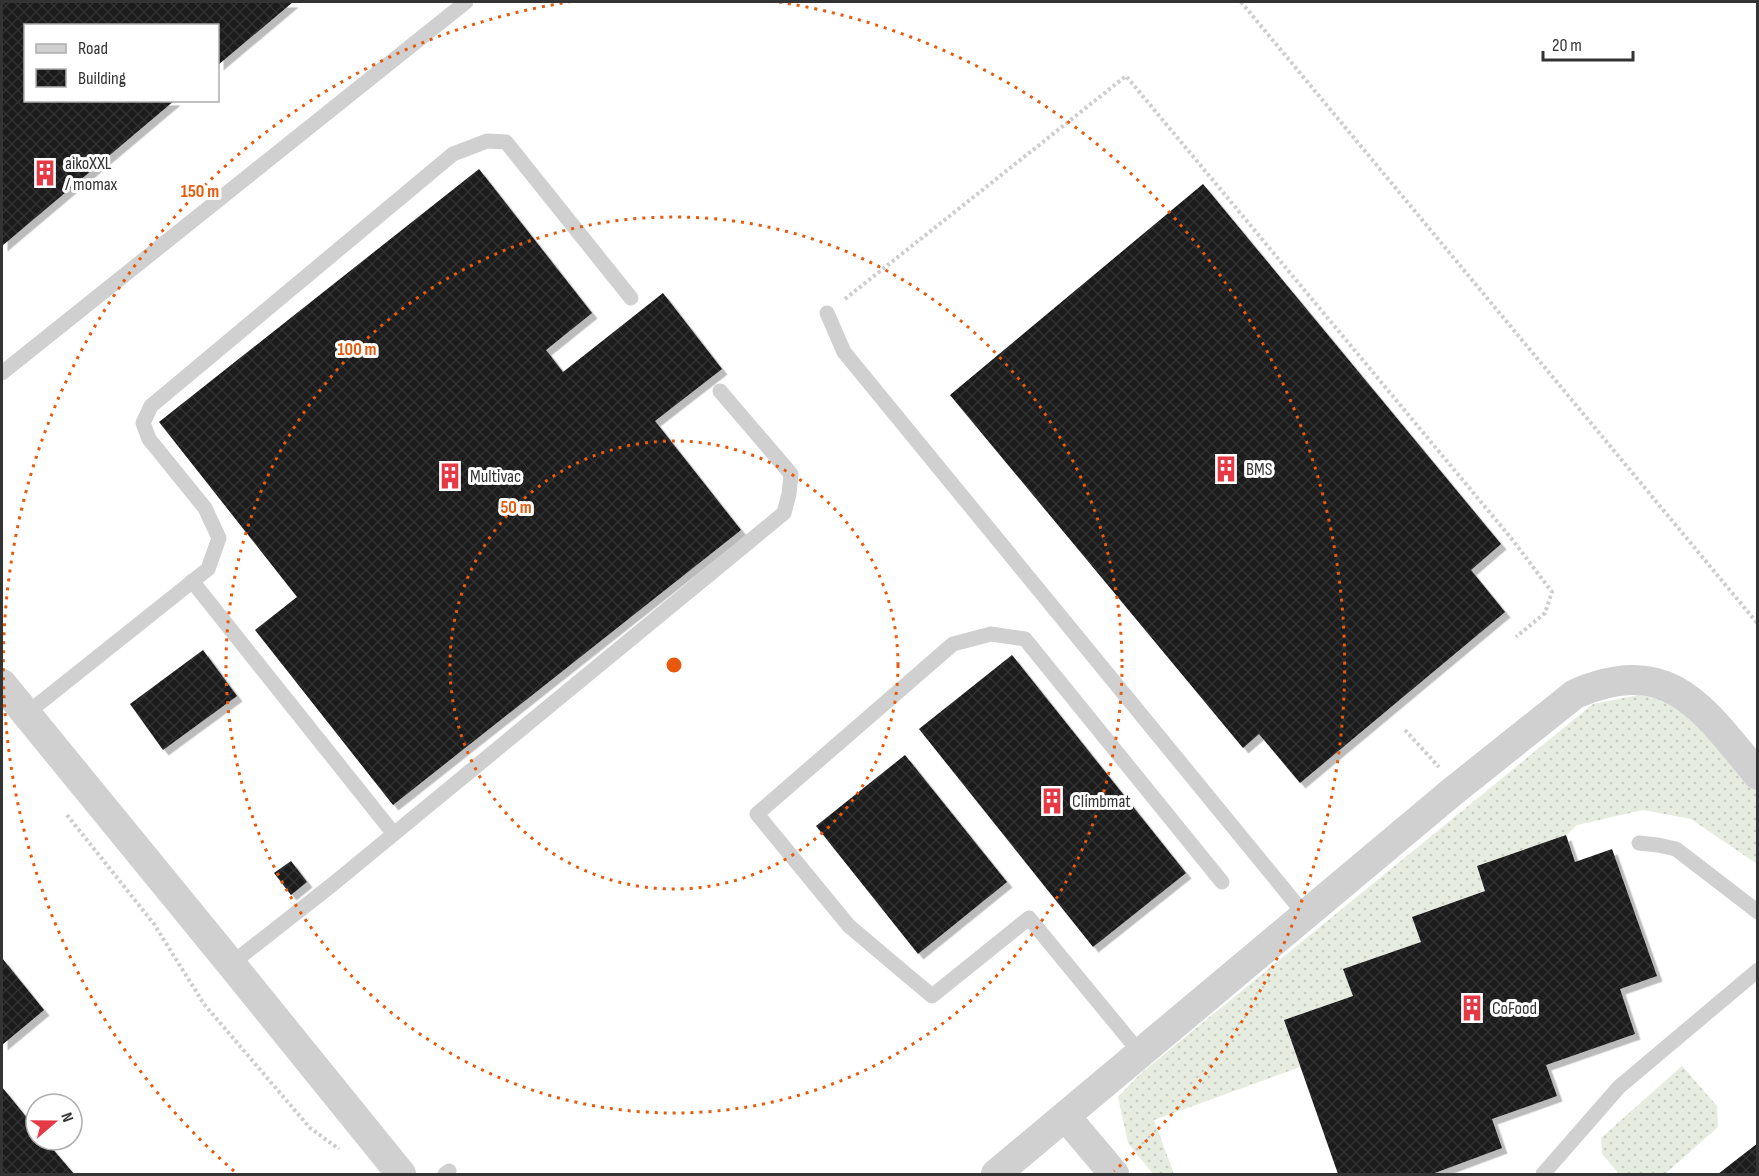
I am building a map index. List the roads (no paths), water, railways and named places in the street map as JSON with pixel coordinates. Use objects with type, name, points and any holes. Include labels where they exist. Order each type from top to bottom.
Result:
[{"type":"street","points":[[996,1174],[1458,787],[1575,694],[1596,685],[1620,681],[1646,681],[1671,688],[1691,699],[1707,713],[1758,775]]},
{"type":"street","points":[[2,684],[401,1174]]},
{"type":"street","points":[[1066,1117],[1114,1174]]},
{"type":"lane","points":[[2,373],[466,2]]},
{"type":"lane","points":[[26,714],[208,569],[219,538],[205,508],[148,439],[143,423],[151,406],[453,154],[487,141],[506,142],[632,298]]},
{"type":"lane","points":[[827,313],[844,352],[1306,915]]},
{"type":"lane","points":[[231,964],[394,834],[784,513],[791,474],[720,391]]},
{"type":"lane","points":[[192,581],[394,834]]},
{"type":"lane","points":[[1142,1054],[1029,918],[932,996],[849,926],[757,814],[953,644],[991,634],[1025,639],[1222,882]]},
{"type":"lane","points":[[1639,843],[1658,844],[1676,849],[1758,912]]},
{"type":"lane","points":[[1543,1174],[1619,1087],[1758,970]]},
{"type":"place","name":"aikoXXL / momax","points":[[45,173]]},
{"type":"place","name":"BMS","points":[[1226,469]]},
{"type":"place","name":"Multivac","points":[[450,476]]},
{"type":"place","name":"Climbmat","points":[[1052,801]]},
{"type":"place","name":"CoFood","points":[[1472,1008]]}]
